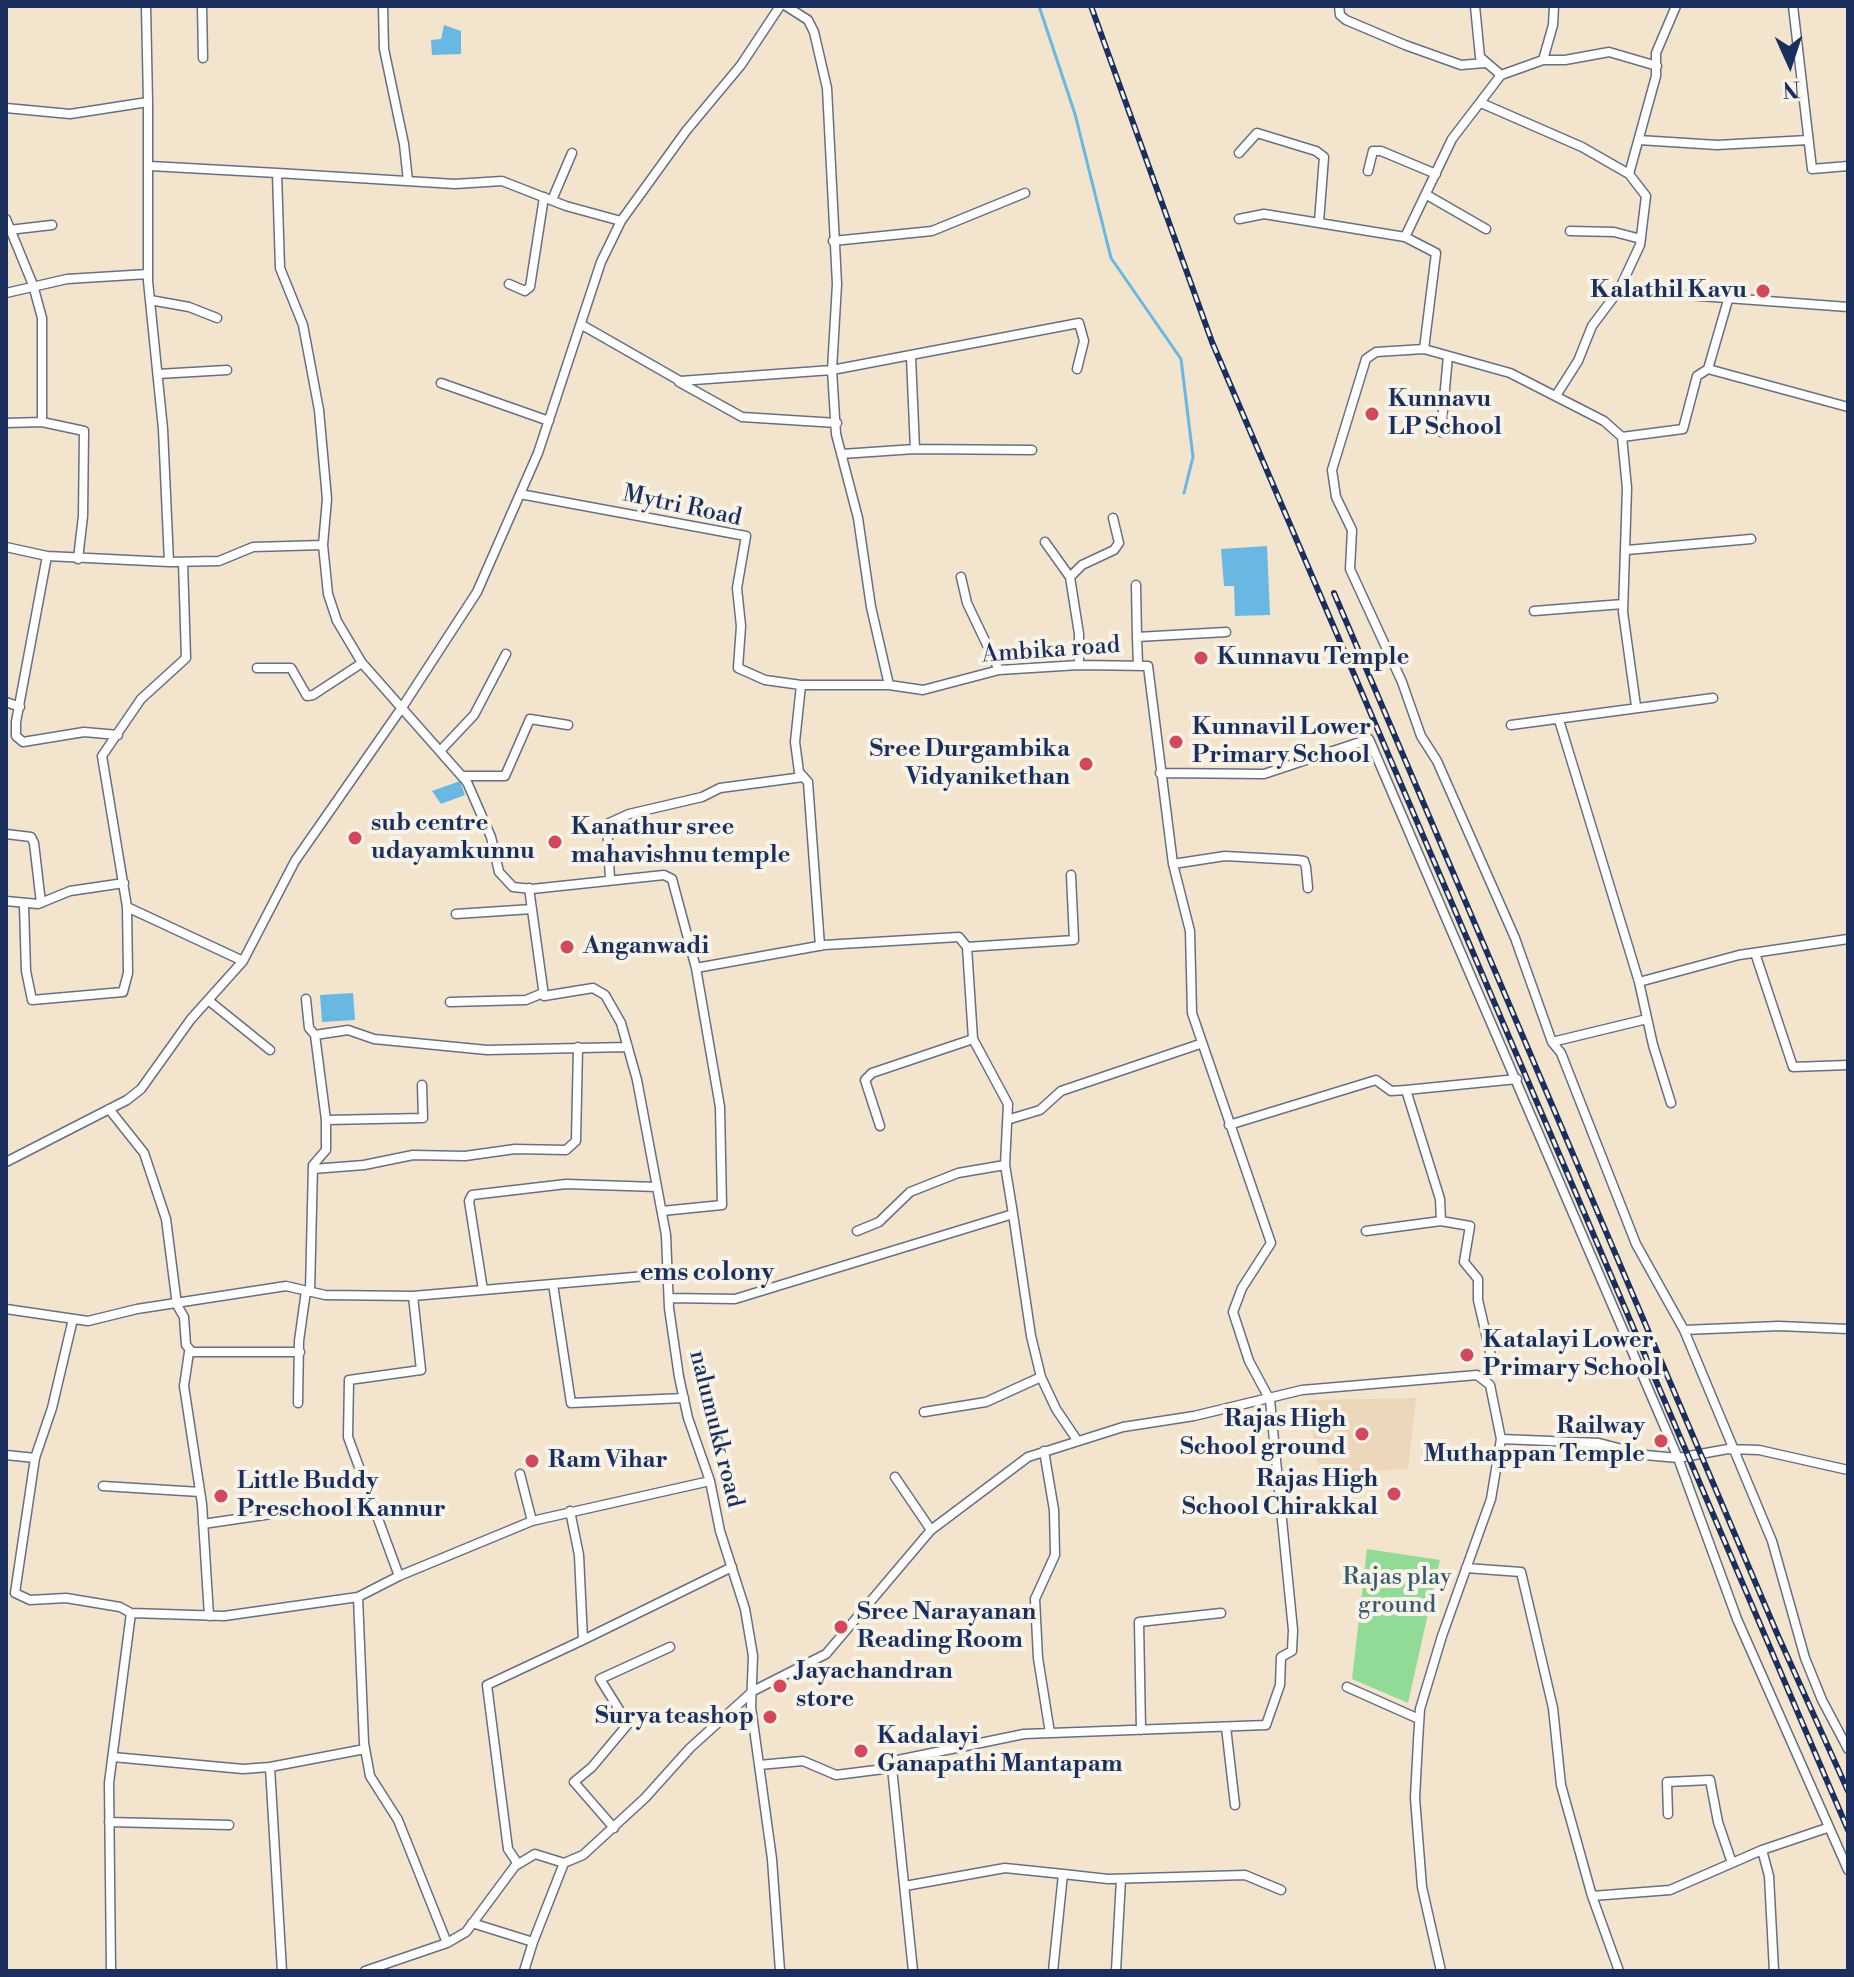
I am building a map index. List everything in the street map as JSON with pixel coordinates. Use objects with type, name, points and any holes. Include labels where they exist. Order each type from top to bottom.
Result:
[{"type":"street","points":[[146,6],[150,166],[148,274],[158,374],[169,562]]},
{"type":"street","points":[[202,6],[203,58]]},
{"type":"street","points":[[383,6],[384,49],[404,144],[408,181]]},
{"type":"street","points":[[6,1162],[141,1089],[208,1000],[243,961],[295,861],[403,706],[477,592],[549,421],[601,262],[621,221],[783,6],[808,20],[814,32],[827,88],[837,284],[832,370],[837,423],[858,518],[871,607],[889,685]]},
{"type":"street","points":[[1339,6],[1340,15],[1346,20],[1393,40],[1461,65],[1485,63]]},
{"type":"street","points":[[1475,6],[1480,57],[1501,75]]},
{"type":"street","points":[[1543,60],[1553,25],[1554,6]]},
{"type":"street","points":[[1629,174],[1657,66],[1656,53],[1676,6]]},
{"type":"street","points":[[1793,6],[1812,169],[1848,166]]},
{"type":"street","points":[[1405,237],[1452,139],[1501,75],[1543,60],[1565,60],[1609,52],[1657,66]]},
{"type":"street","points":[[6,108],[70,114],[148,102]]},
{"type":"street","points":[[1481,103],[1582,147],[1629,174],[1640,184],[1646,196],[1641,239],[1619,290],[1592,326],[1578,361],[1557,394]]},
{"type":"street","points":[[1239,153],[1257,133],[1316,151],[1324,157],[1319,222]]},
{"type":"street","points":[[1639,140],[1717,145],[1808,140]]},
{"type":"street","points":[[1368,171],[1373,151],[1381,151],[1436,174]]},
{"type":"street","points":[[509,284],[525,291],[530,287],[548,198],[572,153]]},
{"type":"street","points":[[150,166],[455,184],[502,181],[621,221]]},
{"type":"street","points":[[277,173],[280,268],[303,325],[319,410],[327,499],[323,545],[328,594],[337,621],[362,663],[462,776],[491,837],[499,872],[513,887],[664,875],[672,879],[696,968],[720,1107],[722,1205],[662,1211]]},
{"type":"street","points":[[833,241],[932,231],[1025,193]]},
{"type":"street","points":[[1427,195],[1486,229]]},
{"type":"street","points":[[1239,219],[1264,214],[1319,222],[1405,237],[1436,253],[1424,349]]},
{"type":"street","points":[[6,219],[33,285],[42,318],[45,383],[42,422]]},
{"type":"street","points":[[9,230],[52,225]]},
{"type":"street","points":[[1570,231],[1614,232],[1641,239]]},
{"type":"street","points":[[6,293],[87,276],[148,274]]},
{"type":"street","points":[[1619,290],[1848,307]]},
{"type":"street","points":[[150,300],[189,307],[217,318]]},
{"type":"street","points":[[1622,437],[1683,429],[1697,376],[1708,369],[1728,300]]},
{"type":"street","points":[[582,325],[680,381],[832,370],[1079,323],[1084,341],[1077,369]]},
{"type":"street","points":[[582,325],[742,417],[837,423]]},
{"type":"street","points":[[1636,706],[1625,646],[1623,604],[1627,550],[1622,437],[1604,421],[1557,394],[1510,373],[1424,349],[1376,352],[1366,359],[1332,470],[1336,497],[1352,530],[1350,569],[1402,682],[1421,736],[1437,761],[1515,938],[1552,1042],[1561,1053],[1636,1244],[1684,1330],[1772,1541],[1805,1658],[1822,1700],[1848,1749]]},
{"type":"street","points":[[1448,356],[1441,432],[1471,432]]},
{"type":"street","points":[[911,357],[915,449]]},
{"type":"street","points":[[1708,369],[1848,407]]},
{"type":"street","points":[[158,374],[227,370]]},
{"type":"street","points":[[441,383],[549,421]]},
{"type":"street","points":[[6,423],[42,422],[84,431],[83,516],[78,559]]},
{"type":"street","points":[[842,454],[915,449],[1032,450]]},
{"type":"street","name":"Mytri Road","points":[[520,494],[746,536],[737,588],[741,626],[738,668],[765,680],[801,685],[889,685]]},
{"type":"street","points":[[1070,577],[1082,565],[1114,550],[1119,543],[1113,518]]},
{"type":"street","points":[[1627,550],[1751,539]]},
{"type":"street","points":[[1045,542],[1070,577],[1079,634],[1079,665]]},
{"type":"street","points":[[6,547],[78,559],[183,562],[227,559],[241,549],[253,547],[323,545]]},
{"type":"street","points":[[47,556],[16,736],[23,742],[84,732],[118,735]]},
{"type":"street","points":[[24,906],[26,971],[32,1000],[123,992],[128,973],[127,907],[102,756],[141,699],[186,658],[183,562]]},
{"type":"street","points":[[961,577],[967,603],[999,670]]},
{"type":"street","points":[[1136,585],[1138,665]]},
{"type":"street","points":[[1534,611],[1623,604]]},
{"type":"street","points":[[1137,637],[1226,632]]},
{"type":"street","points":[[440,751],[474,715],[506,654]]},
{"type":"street","points":[[257,668],[291,668],[307,696],[362,663]]},
{"type":"street","name":"Ambika road","points":[[889,685],[923,690],[999,670],[1079,665],[1148,666],[1173,864],[1190,931],[1192,1013],[1200,1044],[1271,1243],[1242,1288],[1233,1312],[1249,1361],[1270,1400]]},
{"type":"street","points":[[801,685],[795,742],[799,772],[808,782],[820,946]]},
{"type":"street","points":[[1511,725],[1713,698]]},
{"type":"street","points":[[6,702],[20,707]]},
{"type":"street","points":[[462,776],[505,776],[530,719],[568,725]]},
{"type":"street","points":[[1559,720],[1639,982],[1671,1103]]},
{"type":"street","points":[[1160,773],[1264,774],[1369,739],[1678,1458],[1737,1619],[1848,1870]]},
{"type":"street","points":[[610,879],[607,824],[629,814],[702,797],[720,788],[803,777]]},
{"type":"street","points":[[6,834],[31,837],[41,903]]},
{"type":"street","points":[[1173,864],[1225,856],[1304,861],[1308,888]]},
{"type":"street","points":[[967,947],[1074,940],[1071,875]]},
{"type":"street","points":[[6,901],[24,906],[41,903],[70,891],[124,883]]},
{"type":"street","points":[[529,888],[543,993]]},
{"type":"street","points":[[127,907],[243,961]]},
{"type":"street","points":[[456,914],[532,909]]},
{"type":"street","points":[[696,968],[820,946],[959,937],[967,947],[973,1039],[1008,1104],[1010,1119],[1005,1165],[1031,1336],[1041,1377],[1056,1409],[1077,1440]]},
{"type":"street","points":[[1639,982],[1755,953],[1848,939]]},
{"type":"street","points":[[1755,953],[1793,1067],[1848,1065]]},
{"type":"street","name":"nalumukk road","points":[[450,1002],[526,1000],[543,993],[544,996],[593,988],[605,995],[621,1023],[637,1080],[662,1211],[671,1333],[684,1398],[745,1609],[753,1656],[751,1707],[780,1971]]},
{"type":"street","points":[[298,1403],[300,1352],[308,1291],[313,1169],[326,1150],[326,1120],[315,1035],[309,1028],[306,999]]},
{"type":"street","points":[[208,1000],[270,1050]]},
{"type":"street","points":[[1552,1042],[1647,1019]]},
{"type":"street","points":[[315,1035],[348,1030],[374,1039],[487,1050],[628,1047]]},
{"type":"street","points":[[880,1126],[865,1080],[872,1073],[973,1039]]},
{"type":"street","points":[[1010,1119],[1040,1110],[1061,1091],[1200,1044]]},
{"type":"street","points":[[313,1169],[364,1165],[413,1155],[566,1150],[576,1141],[578,1047]]},
{"type":"street","points":[[1229,1125],[1376,1080],[1391,1091],[1517,1079]]},
{"type":"street","points":[[326,1120],[423,1118],[422,1085]]},
{"type":"street","points":[[1406,1090],[1440,1199],[1441,1221]]},
{"type":"street","points":[[109,1109],[144,1153],[166,1219],[177,1305],[184,1317],[186,1345],[192,1352]]},
{"type":"street","points":[[857,1231],[879,1222],[910,1192],[958,1173],[1005,1165]]},
{"type":"street","points":[[483,1290],[469,1201],[472,1195],[566,1184],[657,1187]]},
{"type":"street","points":[[669,1298],[735,1299],[1013,1214]]},
{"type":"street","points":[[1366,1231],[1441,1221],[1470,1226],[1464,1262],[1478,1279],[1478,1300],[1491,1356],[1485,1381]]},
{"type":"street","points":[[6,1309],[88,1321],[286,1286],[325,1295],[413,1296],[669,1274]]},
{"type":"street","points":[[553,1284],[571,1403],[684,1398]]},
{"type":"street","points":[[399,1576],[348,1437],[349,1380],[421,1370],[413,1296]]},
{"type":"street","points":[[73,1319],[52,1408],[35,1458],[10,1588],[22,1599],[66,1598],[120,1607],[131,1613],[209,1616],[358,1597],[399,1576],[532,1521],[710,1481]]},
{"type":"street","points":[[1684,1330],[1779,1326],[1848,1329]]},
{"type":"street","points":[[209,1616],[200,1492],[184,1386],[189,1352],[300,1352]]},
{"type":"street","points":[[365,1971],[447,1943],[466,1932],[518,1864],[535,1854],[564,1863],[583,1855],[614,1828],[690,1748],[753,1691],[826,1654],[931,1530],[1028,1457],[1123,1427],[1270,1400],[1302,1390],[1477,1375],[1490,1385],[1501,1439],[1491,1499],[1442,1636],[1419,1719],[1415,1798],[1422,1887],[1441,1971]]},
{"type":"street","points":[[924,1412],[986,1402],[1041,1377]]},
{"type":"street","points":[[913,1971],[892,1768],[898,1760],[945,1748],[1050,1733],[1266,1725],[1280,1685],[1281,1657],[1292,1651],[1293,1630],[1270,1400]]},
{"type":"street","points":[[1501,1439],[1599,1443],[1645,1455],[1678,1458],[1732,1449],[1759,1450],[1848,1470]]},
{"type":"street","points":[[1044,1451],[1054,1510],[1055,1555],[1035,1599],[1038,1658],[1050,1733]]},
{"type":"street","points":[[6,1455],[35,1458]]},
{"type":"street","points":[[520,1474],[532,1521]]},
{"type":"street","points":[[895,1477],[931,1530]]},
{"type":"street","points":[[103,1486],[200,1492]]},
{"type":"street","points":[[570,1511],[579,1555],[583,1640]]},
{"type":"street","points":[[203,1524],[278,1513],[375,1512]]},
{"type":"street","points":[[518,1864],[508,1849],[487,1685],[732,1567]]},
{"type":"street","points":[[1466,1568],[1521,1572],[1553,1708],[1561,1785],[1592,1896],[1619,1971]]},
{"type":"street","points":[[358,1597],[365,1749],[370,1776],[398,1820],[447,1943]]},
{"type":"street","points":[[111,1971],[109,1822],[113,1757],[131,1613]]},
{"type":"street","points":[[1141,1730],[1139,1622],[1221,1613]]},
{"type":"street","points":[[614,1828],[574,1782],[592,1767],[628,1724],[600,1679],[670,1647]]},
{"type":"street","points":[[1347,1687],[1419,1719]]},
{"type":"street","points":[[1226,1727],[1235,1805]]},
{"type":"street","points":[[113,1757],[243,1769],[365,1749]]},
{"type":"street","points":[[759,1765],[803,1761],[836,1775],[892,1768]]},
{"type":"street","points":[[270,1767],[282,1971]]},
{"type":"street","points":[[1668,1814],[1667,1782],[1710,1780],[1724,1843],[1732,1863]]},
{"type":"street","points":[[109,1822],[229,1825]]},
{"type":"street","points":[[1592,1896],[1670,1890],[1762,1850],[1827,1828]]},
{"type":"street","points":[[1762,1850],[1769,1876],[1774,1971]]},
{"type":"street","points":[[524,1971],[564,1863]]},
{"type":"street","points":[[905,1886],[1005,1868],[1121,1879],[1245,1875],[1281,1890]]},
{"type":"street","points":[[1053,1971],[1063,1874]]},
{"type":"street","points":[[1116,1971],[1121,1879]]},
{"type":"street","points":[[472,1923],[533,1942]]},
{"type":"shaded area","name":"Rajas High School ground","points":[[1416,1398],[1408,1469],[1319,1473],[1308,1400]]},
{"type":"green space","name":"Rajas play ground","points":[[1367,1549],[1440,1560],[1408,1703],[1352,1679]]},
{"type":"water","points":[[444,25],[461,31],[461,54],[432,55],[431,40],[441,39]]},
{"type":"water","points":[[1267,546],[1270,615],[1235,616],[1234,586],[1224,586],[1221,549]]},
{"type":"water","points":[[460,781],[465,795],[441,804],[432,791]]},
{"type":"water","points":[[353,993],[355,1020],[322,1022],[320,995]]},
{"type":"waterway","points":[[1039,6],[1075,114],[1111,258],[1181,359],[1193,457],[1184,493]]},
{"type":"railway","points":[[1091,6],[1212,342],[1848,1830]]},
{"type":"railway","points":[[1334,593],[1779,1638],[1848,1791]]},
{"type":"place","name":"Kalathil Kavu","points":[[1763,291]]},
{"type":"place","name":"Kunnavu LP School","points":[[1372,414]]},
{"type":"place","name":"Kunnavu Temple","points":[[1201,658]]},
{"type":"place","name":"Kunnavil Lower Primary School","points":[[1176,742]]},
{"type":"place","name":"Sree Durgambika Vidyanikethan","points":[[1086,764]]},
{"type":"place","name":"sub centre udayamkunnu","points":[[355,838]]},
{"type":"place","name":"Kanathur sree mahavishnu temple","points":[[555,842]]},
{"type":"place","name":"Anganwadi","points":[[567,947]]},
{"type":"place","name":"Katalayi Lower Primary School","points":[[1467,1355]]},
{"type":"place","name":"Rajas High School ground","points":[[1362,1434]]},
{"type":"place","name":"Railway Muthappan Temple","points":[[1661,1441]]},
{"type":"place","name":"Ram Vihar","points":[[532,1461]]},
{"type":"place","name":"Rajas High School Chirakkal","points":[[1394,1494]]},
{"type":"place","name":"Little Buddy Preschool Kannur","points":[[221,1496]]},
{"type":"place","name":"Sree Narayanan Reading Room","points":[[841,1627]]},
{"type":"place","name":"Jayachandran store","points":[[780,1686]]},
{"type":"place","name":"Surya teashop","points":[[770,1717]]},
{"type":"place","name":"Kadalayi Ganapathi Mantapam","points":[[861,1751]]},
{"type":"district","name":"ems colony","points":[[707,1274]]}]
